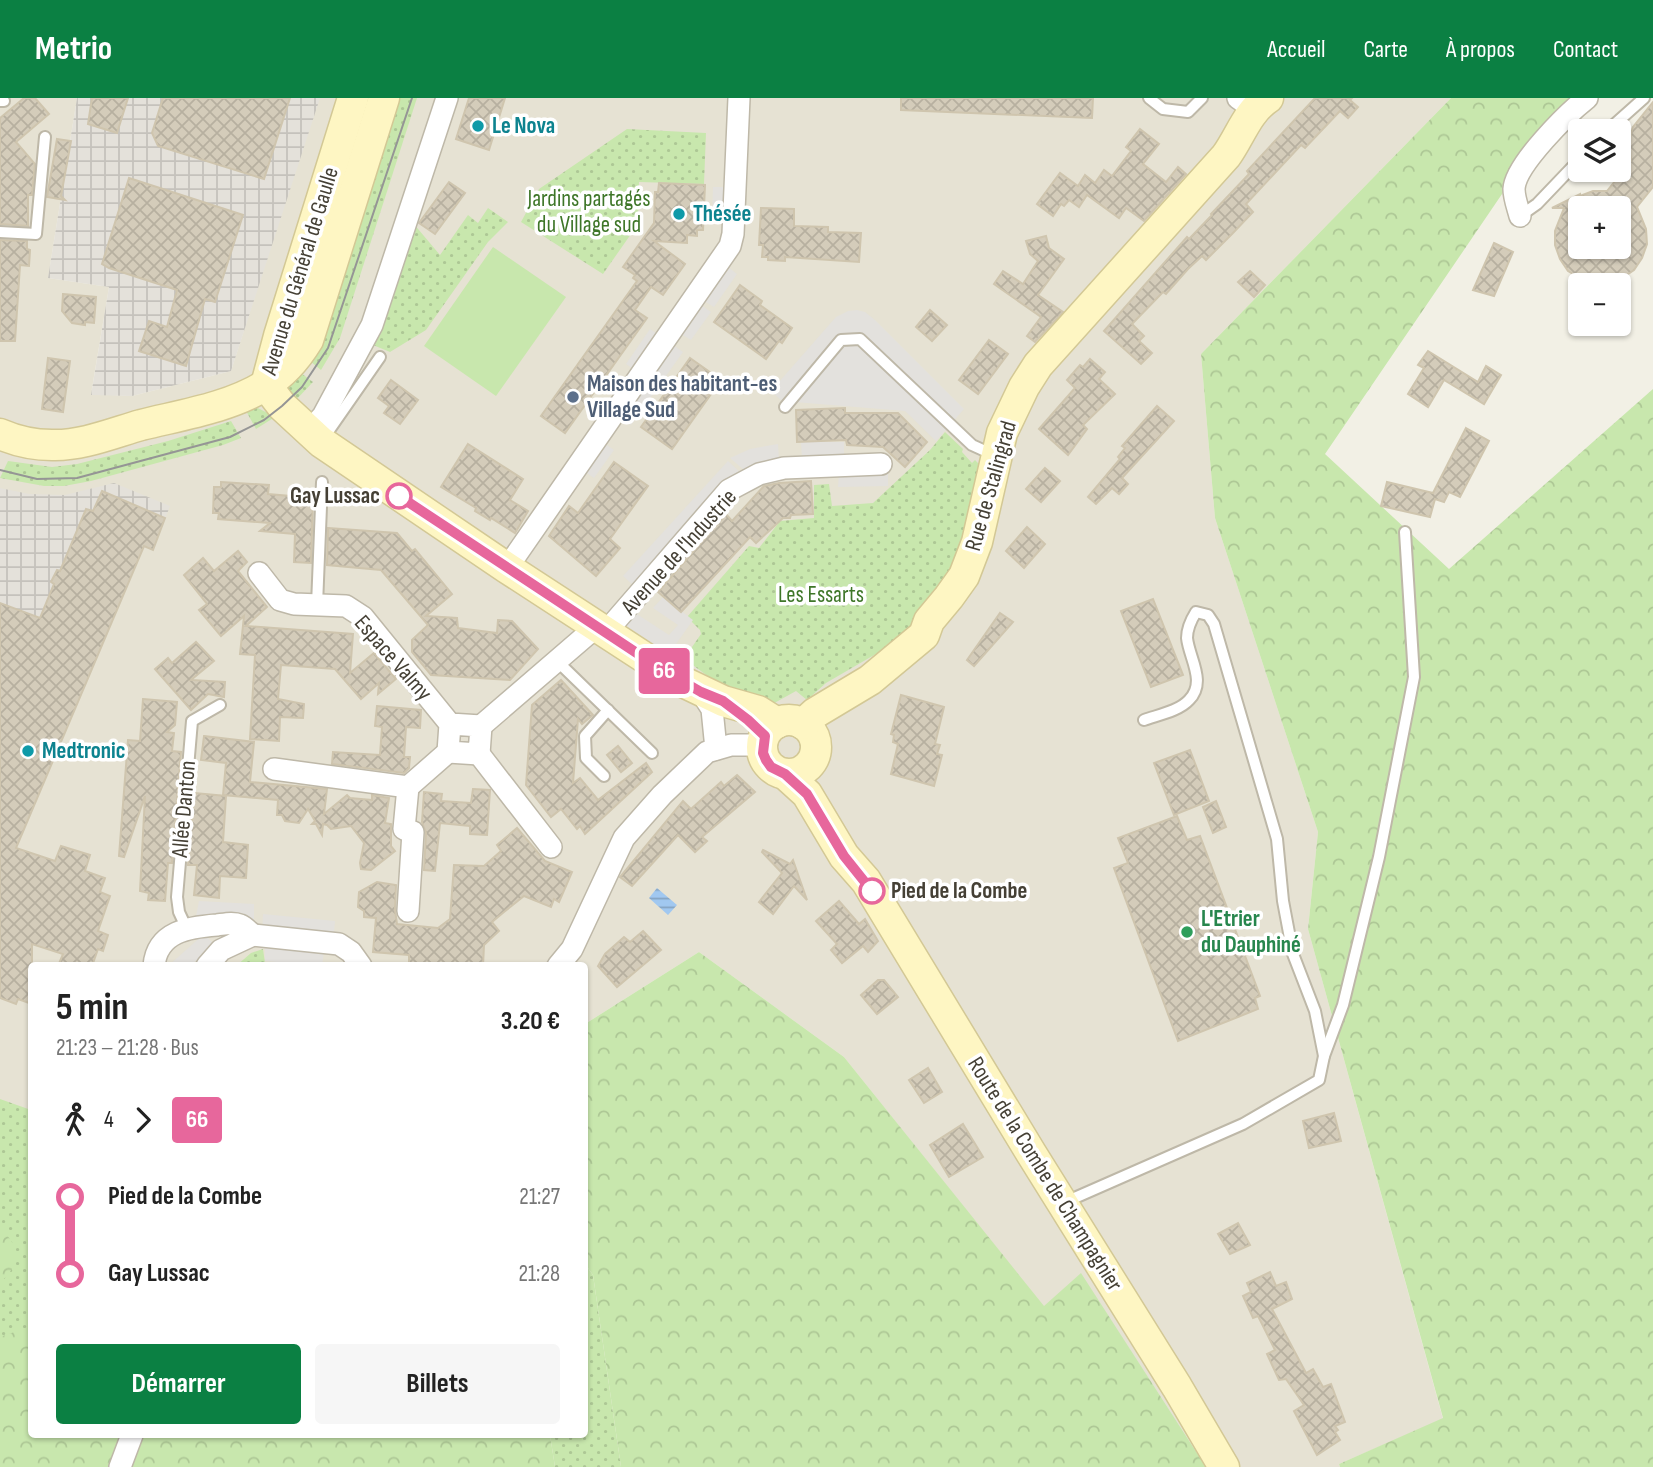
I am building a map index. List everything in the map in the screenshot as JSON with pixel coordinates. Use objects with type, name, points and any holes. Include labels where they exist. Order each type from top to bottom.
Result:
[{"type":"street","name":"Avenue du Général de Gaulle","points":[[266,385],[352,98]]},
{"type":"street","name":"Avenue du Général de Gaulle","points":[[266,385],[299,355],[308,340],[384,98]]},
{"type":"street","points":[[315,437],[323,416],[372,325],[447,98]]},
{"type":"street","points":[[507,568],[730,246],[733,234],[738,98]]},
{"type":"street","points":[[1520,216],[1514,188],[1518,173],[1568,113],[1587,98]]},
{"type":"street","name":"Rue de Stalingrad","points":[[777,732],[870,680],[924,635],[929,621],[964,576],[977,542],[1002,433],[1038,365],[1226,156],[1253,102]]},
{"type":"street","points":[[1,437],[53,446],[82,441],[232,401],[266,385]]},
{"type":"street","name":"Avenue de l'Industrie","points":[[266,385],[282,406],[315,437],[507,568],[601,630],[712,696],[758,711],[777,732]]},
{"type":"street","name":"Avenue de l'Industrie","points":[[601,630],[729,490],[759,474],[785,468],[881,464]]},
{"type":"street","name":"Espace Valmy","points":[[259,573],[280,600],[294,604],[346,606],[363,617],[450,724]]},
{"type":"street","points":[[408,911],[413,832],[404,830],[408,788],[448,752],[450,724],[481,726],[557,661],[601,630]]},
{"type":"street","points":[[712,696],[716,749]]},
{"type":"street","points":[[481,726],[479,754],[551,847]]},
{"type":"street","points":[[561,962],[572,949],[624,838],[662,795],[708,752],[777,732],[809,729],[816,748],[798,767],[771,767],[763,753],[777,732]]},
{"type":"street","points":[[448,752],[479,754]]},
{"type":"street","name":"Route de la Combe de Champagnier","points":[[798,767],[819,785],[844,816],[859,847],[866,881],[1224,1467]]},
{"type":"street","points":[[274,769],[408,788]]},
{"type":"street","points":[[155,962],[159,949],[175,933],[186,928],[234,923],[243,926],[253,935]]},
{"type":"street","points":[[211,962],[222,950],[253,935],[337,943],[351,952],[358,962]]},
{"type":"street","points":[[120,1467],[131,1438]]},
{"type":"lane","points":[[1149,98],[1163,109],[1188,112],[1202,98]]},
{"type":"lane","points":[[1620,119],[1644,98]]},
{"type":"lane","points":[[0,232],[36,234],[44,136]]},
{"type":"lane","points":[[1520,216],[1537,204],[1568,172]]},
{"type":"lane","points":[[785,407],[841,340],[860,339],[972,445],[996,456]]},
{"type":"lane","points":[[315,437],[380,357]]},
{"type":"lane","points":[[317,605],[322,482]]},
{"type":"lane","points":[[1062,1204],[1243,1124],[1319,1080],[1324,1056],[1343,1005],[1379,857],[1414,677],[1405,532]]},
{"type":"lane","points":[[1144,720],[1188,701],[1195,690],[1197,674],[1187,637],[1189,623],[1196,612],[1208,615],[1214,624],[1277,839],[1283,901],[1293,954],[1315,1011],[1324,1056]]},
{"type":"lane","points":[[557,661],[652,753]]},
{"type":"lane","name":"Allée Danton","points":[[186,928],[179,912],[177,897],[192,721],[220,705]]},
{"type":"lane","points":[[604,776],[586,758],[586,736],[608,710]]},
{"type":"shaded area","points":[[0,98],[77,98],[48,278],[109,287],[91,394],[132,396],[231,371],[318,98],[1451,98],[1201,354],[1215,518],[1318,832],[1308,929],[1443,1419],[1339,1464],[1340,1467],[1206,1467],[1081,1274],[1044,1307],[844,1057],[699,952],[588,1022],[588,962],[28,962],[28,1284],[0,1270]]},
{"type":"shaded area","points":[[77,98],[320,98],[231,371],[132,396],[91,395],[109,287],[48,278]]},
{"type":"shaded area","points":[[713,187],[725,187],[724,218],[712,217]]},
{"type":"shaded area","points":[[728,267],[737,274],[714,307],[704,301]]},
{"type":"shaded area","points":[[701,305],[711,312],[691,340],[681,334]]},
{"type":"shaded area","points":[[857,310],[865,312],[875,320],[964,409],[936,441],[905,411],[782,401],[771,391],[836,317]]},
{"type":"shaded area","points":[[650,329],[660,336],[636,371],[626,364]]},
{"type":"shaded area","points":[[673,345],[683,352],[658,387],[648,380]]},
{"type":"shaded area","points":[[645,384],[655,391],[631,425],[622,418]]},
{"type":"shaded area","points":[[801,442],[844,442],[844,458],[802,459]]},
{"type":"shaded area","points":[[604,443],[614,450],[594,478],[584,471]]},
{"type":"shaded area","points":[[778,444],[779,460],[744,470],[730,458],[750,449]]},
{"type":"shaded area","points":[[728,461],[741,473],[635,587],[623,576]]},
{"type":"shaded area","points":[[839,473],[888,473],[888,486],[838,487]]},
{"type":"shaded area","name":"Medtronic","points":[[114,483],[170,506],[153,550],[144,546],[0,884],[0,488],[29,494],[65,495]]},
{"type":"shaded area","points":[[663,597],[693,620],[669,654],[613,617],[623,605],[669,635],[678,625],[653,608]]},
{"type":"shaded area","points":[[199,901],[254,904],[254,924],[195,921]]},
{"type":"shaded area","points":[[263,914],[335,921],[333,943],[262,937]]},
{"type":"shaded area","points":[[204,934],[214,944],[194,962],[172,962]]},
{"type":"shaded area","points":[[265,947],[324,952],[323,962],[265,961]]},
{"type":"green space","points":[[390,98],[417,98],[340,338],[321,370],[305,357]]},
{"type":"green space","points":[[1451,98],[1573,98],[1562,106],[1325,454],[1449,569],[1653,389],[1653,1467],[1340,1467],[1339,1464],[1443,1418],[1308,929],[1318,832],[1215,518],[1201,354]]},
{"type":"green space","name":"Jardins partagés du Village sud","points":[[627,129],[706,133],[704,184],[639,182],[638,224],[603,274],[521,222],[539,189]]},
{"type":"green space","points":[[488,208],[508,222],[488,242],[426,330],[390,352],[373,345],[413,223],[440,255],[468,215],[478,223]]},
{"type":"green space","points":[[493,247],[566,297],[496,396],[424,346]]},
{"type":"green space","points":[[294,368],[313,382],[294,402],[286,387]]},
{"type":"green space","points":[[256,407],[275,417],[256,429],[245,409]]},
{"type":"green space","points":[[231,421],[241,438],[91,481],[64,486],[44,486],[0,478],[8,461],[52,467],[77,464],[168,441]]},
{"type":"green space","name":"Les Essarts","points":[[945,432],[963,449],[962,452],[972,463],[975,460],[982,467],[962,559],[920,617],[881,651],[826,683],[807,700],[796,691],[769,706],[728,691],[683,660],[701,634],[687,617],[749,546],[759,548],[780,521],[814,518],[814,485],[829,484],[832,506],[873,503],[930,450]]},
{"type":"green space","points":[[263,949],[265,962],[241,962],[251,953]]},
{"type":"green space","points":[[699,952],[844,1057],[1044,1306],[1081,1273],[1206,1467],[621,1467],[593,1275],[588,1268],[588,1022]]},
{"type":"green space","points":[[0,1099],[28,1109],[28,1438],[119,1438],[108,1467],[0,1467]]},
{"type":"green space","points":[[0,1230],[12,1242],[15,1256],[11,1270],[0,1282]]},
{"type":"green space","points":[[588,1268],[593,1275],[621,1467],[555,1467],[550,1438],[588,1438]]},
{"type":"green space","points":[[28,1327],[28,1438],[119,1438],[108,1467],[0,1467],[0,1337]]},
{"type":"green space","points":[[143,1438],[550,1438],[555,1467],[130,1467]]},
{"type":"water","points":[[657,888],[677,905],[668,915],[649,898]]},
{"type":"building","points":[[24,98],[35,98],[49,114],[16,142],[35,164],[32,195],[28,195],[28,226],[0,224],[0,118]]},
{"type":"building","points":[[92,98],[128,98],[117,133],[88,124]]},
{"type":"building","points":[[163,98],[290,98],[264,179],[158,146],[152,133]]},
{"type":"building","name":"Le Nova","points":[[469,98],[505,98],[489,150],[456,139]]},
{"type":"building","points":[[901,98],[1093,98],[1092,118],[901,110]]},
{"type":"building","points":[[1315,98],[1352,98],[1350,100],[1358,107],[1348,118],[1340,111],[1305,148],[1301,145],[1246,204],[1253,212],[1206,260],[1202,256],[1166,294],[1163,292],[1132,324],[1144,336],[1139,341],[1152,353],[1141,364],[1104,331],[1187,237],[1189,239],[1212,215],[1249,174],[1247,171]]},
{"type":"building","points":[[1653,102],[1653,187],[1637,207],[1646,229],[1647,244],[1642,258],[1630,273],[1571,273],[1560,259],[1555,245],[1555,231],[1564,208],[1552,208],[1568,200],[1568,259],[1631,259],[1631,196],[1580,196],[1593,191],[1607,191],[1614,182],[1631,182],[1633,127]]},
{"type":"building","points":[[1140,129],[1159,144],[1143,164],[1166,182],[1178,167],[1186,174],[1144,221],[1126,208],[1119,218],[1087,195],[1079,207],[1069,200],[1064,206],[1061,204],[1053,216],[1037,204],[1060,173],[1078,186],[1085,175],[1095,183],[1104,170],[1112,176],[1131,151],[1126,147]]},
{"type":"building","points":[[57,139],[71,141],[61,196],[65,200],[47,197]]},
{"type":"building","points":[[129,178],[243,215],[215,302],[205,299],[186,366],[139,351],[149,321],[167,327],[177,290],[102,264]]},
{"type":"building","points":[[449,182],[465,193],[435,234],[419,223]]},
{"type":"building","points":[[659,183],[705,185],[703,230],[697,230],[697,236],[687,235],[687,243],[654,241],[685,264],[663,295],[651,287],[635,310],[647,318],[565,433],[541,416],[637,281],[633,278],[635,275],[623,267],[654,223],[655,192],[658,192]]},
{"type":"building","points":[[761,208],[794,209],[794,226],[828,227],[828,232],[861,233],[859,262],[785,257],[785,261],[762,257],[763,245],[759,245]]},
{"type":"building","points":[[1046,236],[1049,248],[1064,259],[1038,295],[1063,312],[1035,342],[1027,336],[1041,317],[994,284],[1003,271],[1023,284],[1038,261],[1030,254],[1026,241]]},
{"type":"building","points":[[0,240],[27,241],[27,249],[30,250],[29,266],[20,265],[15,341],[0,341]]},
{"type":"building","points":[[1494,243],[1513,252],[1494,296],[1473,290]]},
{"type":"building","points":[[1250,271],[1265,285],[1254,297],[1238,282]]},
{"type":"building","points":[[740,285],[762,301],[760,305],[792,328],[766,359],[714,322]]},
{"type":"building","points":[[63,294],[96,297],[94,323],[72,323],[62,311]]},
{"type":"building","points":[[930,310],[947,325],[932,341],[916,327]]},
{"type":"building","points":[[989,340],[1008,354],[978,394],[959,380]]},
{"type":"building","points":[[1428,351],[1478,382],[1486,366],[1501,375],[1484,404],[1444,380],[1428,407],[1408,394],[1424,368],[1418,365]]},
{"type":"building","points":[[48,358],[70,361],[63,412],[42,409]]},
{"type":"building","points":[[690,358],[721,380],[672,449],[641,427]]},
{"type":"building","points":[[1090,359],[1105,372],[1099,379],[1115,394],[1083,425],[1087,429],[1068,455],[1039,429],[1075,388],[1067,380],[1080,365],[1083,367]]},
{"type":"building","points":[[391,380],[418,400],[400,424],[384,413],[389,406],[378,398]]},
{"type":"building","points":[[1157,406],[1174,421],[1122,478],[1128,484],[1119,494],[1112,488],[1096,504],[1088,497],[1120,459],[1118,457],[1125,448],[1122,446]]},
{"type":"building","points":[[845,408],[845,413],[898,413],[927,442],[905,467],[883,447],[847,445],[846,440],[797,442],[796,410]]},
{"type":"building","points":[[1466,428],[1489,441],[1460,497],[1449,492],[1444,502],[1435,499],[1430,517],[1381,506],[1387,482],[1433,493]]},
{"type":"building","points":[[468,444],[523,479],[510,500],[528,511],[515,533],[475,511],[476,508],[441,487]]},
{"type":"building","points":[[614,462],[648,486],[610,539],[620,548],[596,576],[549,536],[569,506],[578,513]]},
{"type":"building","points":[[1045,468],[1060,481],[1041,502],[1026,489]]},
{"type":"building","points":[[811,481],[813,514],[783,518],[756,543],[750,537],[681,612],[658,592],[726,514],[732,521],[764,486]]},
{"type":"building","points":[[221,482],[269,485],[268,494],[313,498],[311,563],[294,562],[295,534],[260,531],[270,523],[218,519],[219,513],[213,513],[214,487],[221,487]]},
{"type":"building","name":"Medtronic","points":[[102,491],[165,518],[153,550],[144,546],[16,848],[55,861],[61,846],[90,855],[85,871],[105,878],[100,892],[110,896],[98,931],[108,935],[103,951],[98,949],[93,962],[60,962],[63,954],[32,944],[32,962],[28,962],[28,1003],[18,999],[16,1004],[0,998],[0,603],[40,618],[54,584],[51,582],[57,570],[60,571],[86,509],[93,511]]},
{"type":"building","points":[[1027,527],[1045,544],[1024,568],[1006,551]]},
{"type":"building","points":[[328,528],[397,533],[412,551],[415,549],[452,594],[426,616],[457,618],[458,628],[497,633],[498,620],[512,621],[538,649],[510,680],[431,675],[412,652],[412,640],[428,625],[381,570],[327,565]]},
{"type":"building","points":[[238,551],[247,562],[238,571],[267,607],[246,626],[353,634],[350,673],[374,653],[396,679],[378,694],[379,683],[361,699],[335,669],[281,665],[278,699],[304,704],[303,718],[280,717],[279,741],[250,739],[255,655],[240,654],[244,616],[221,636],[199,610],[207,604],[184,575],[203,558],[214,571]]},
{"type":"building","points":[[1153,599],[1183,675],[1151,687],[1121,611]]},
{"type":"building","points":[[1000,613],[1013,622],[974,666],[967,660]]},
{"type":"building","points":[[196,642],[214,661],[191,680],[225,682],[224,697],[208,694],[191,710],[155,669],[168,658],[172,663]]},
{"type":"building","points":[[561,680],[593,715],[582,724],[578,719],[573,783],[580,778],[598,800],[646,763],[652,772],[585,834],[580,826],[577,829],[561,809],[551,817],[526,785],[532,705]]},
{"type":"building","points":[[901,695],[944,707],[935,744],[940,745],[937,754],[942,755],[934,786],[891,774],[898,744],[893,742],[894,735],[891,734]]},
{"type":"building","points":[[143,699],[177,702],[175,725],[167,732],[174,733],[172,751],[181,752],[172,863],[168,863],[165,901],[148,900],[149,893],[140,891],[145,796],[124,857],[119,856],[128,740],[140,741]]},
{"type":"building","points":[[377,706],[421,710],[420,728],[406,727],[404,757],[410,757],[409,768],[404,773],[332,764],[333,752],[380,755],[382,727],[375,726]]},
{"type":"building","points":[[204,736],[254,742],[250,782],[327,789],[324,814],[347,795],[350,798],[372,800],[372,795],[389,798],[385,823],[391,824],[391,846],[395,851],[371,870],[361,869],[364,843],[351,826],[331,829],[323,824],[322,835],[316,824],[312,824],[315,821],[308,809],[299,823],[285,821],[282,815],[277,815],[278,800],[223,795],[226,763],[201,760]]},
{"type":"building","points":[[618,746],[632,763],[621,772],[607,755]]},
{"type":"building","points":[[1190,750],[1209,801],[1174,815],[1154,763]]},
{"type":"building","points":[[737,775],[755,792],[702,837],[707,841],[695,852],[678,835],[632,886],[620,877],[683,801],[691,809],[721,782],[724,786]]},
{"type":"building","points":[[473,789],[490,790],[487,835],[470,834],[470,826],[440,823],[435,871],[424,870],[424,792],[442,794],[441,801],[471,803]]},
{"type":"building","points":[[194,793],[226,796],[223,842],[248,845],[246,878],[220,876],[219,898],[194,895],[197,865],[188,865]]},
{"type":"building","points":[[1216,801],[1226,827],[1213,833],[1203,807]]},
{"type":"building","name":"L'Etrier du Dauphiné","points":[[1177,816],[1187,840],[1200,836],[1260,996],[1255,998],[1258,1009],[1178,1041],[1114,868],[1128,863],[1118,838]]},
{"type":"building","points":[[517,828],[545,861],[572,872],[559,902],[554,899],[551,907],[524,896],[492,922],[499,931],[484,945],[483,962],[409,962],[409,955],[373,952],[376,918],[364,917],[364,911],[358,907],[359,892],[377,882],[396,885],[397,924],[438,928],[450,919],[454,865],[484,866],[501,851],[497,845]]},
{"type":"building","points":[[763,850],[790,864],[793,860],[807,900],[794,886],[773,914],[759,902],[782,873]]},
{"type":"building","points":[[839,901],[859,924],[865,919],[878,941],[868,952],[863,946],[842,963],[831,950],[837,944],[816,921]]},
{"type":"building","points":[[643,931],[661,950],[617,987],[598,966],[605,954],[624,937],[630,942]]},
{"type":"building","points":[[878,980],[884,980],[898,997],[877,1014],[861,995]]},
{"type":"building","points":[[928,1068],[942,1092],[924,1103],[909,1080]]},
{"type":"building","points":[[1334,1113],[1341,1141],[1309,1148],[1303,1121]]},
{"type":"building","points":[[963,1124],[983,1157],[949,1177],[930,1145]]},
{"type":"building","points":[[1238,1223],[1250,1245],[1230,1254],[1218,1234]]},
{"type":"building","points":[[1270,1272],[1276,1286],[1286,1282],[1292,1299],[1272,1309],[1306,1373],[1313,1369],[1323,1387],[1331,1384],[1345,1422],[1335,1426],[1340,1440],[1317,1455],[1294,1411],[1304,1405],[1286,1379],[1279,1380],[1267,1354],[1275,1350],[1258,1316],[1253,1318],[1243,1296],[1251,1292],[1247,1283]]},
{"type":"tram line","points":[[0,470],[37,479],[77,478],[230,437],[264,420],[282,406],[302,387],[328,348],[412,98]]},
{"type":"bus line","name":"66","points":[[399,496],[605,633],[679,680],[723,701],[748,720],[765,736],[763,753],[771,767],[785,774],[807,794],[844,856],[872,891]]},
{"type":"place","name":"Le Nova","points":[[478,126]]},
{"type":"place","name":"Thésée","points":[[679,214]]},
{"type":"place","name":"Maison des habitant-es Village Sud","points":[[573,397]]},
{"type":"place","name":"Gay Lussac","points":[[399,496]]},
{"type":"place","name":"Medtronic","points":[[28,751]]},
{"type":"place","name":"Pied de la Combe","points":[[872,891]]},
{"type":"place","name":"L'Etrier du Dauphiné","points":[[1187,932]]}]
